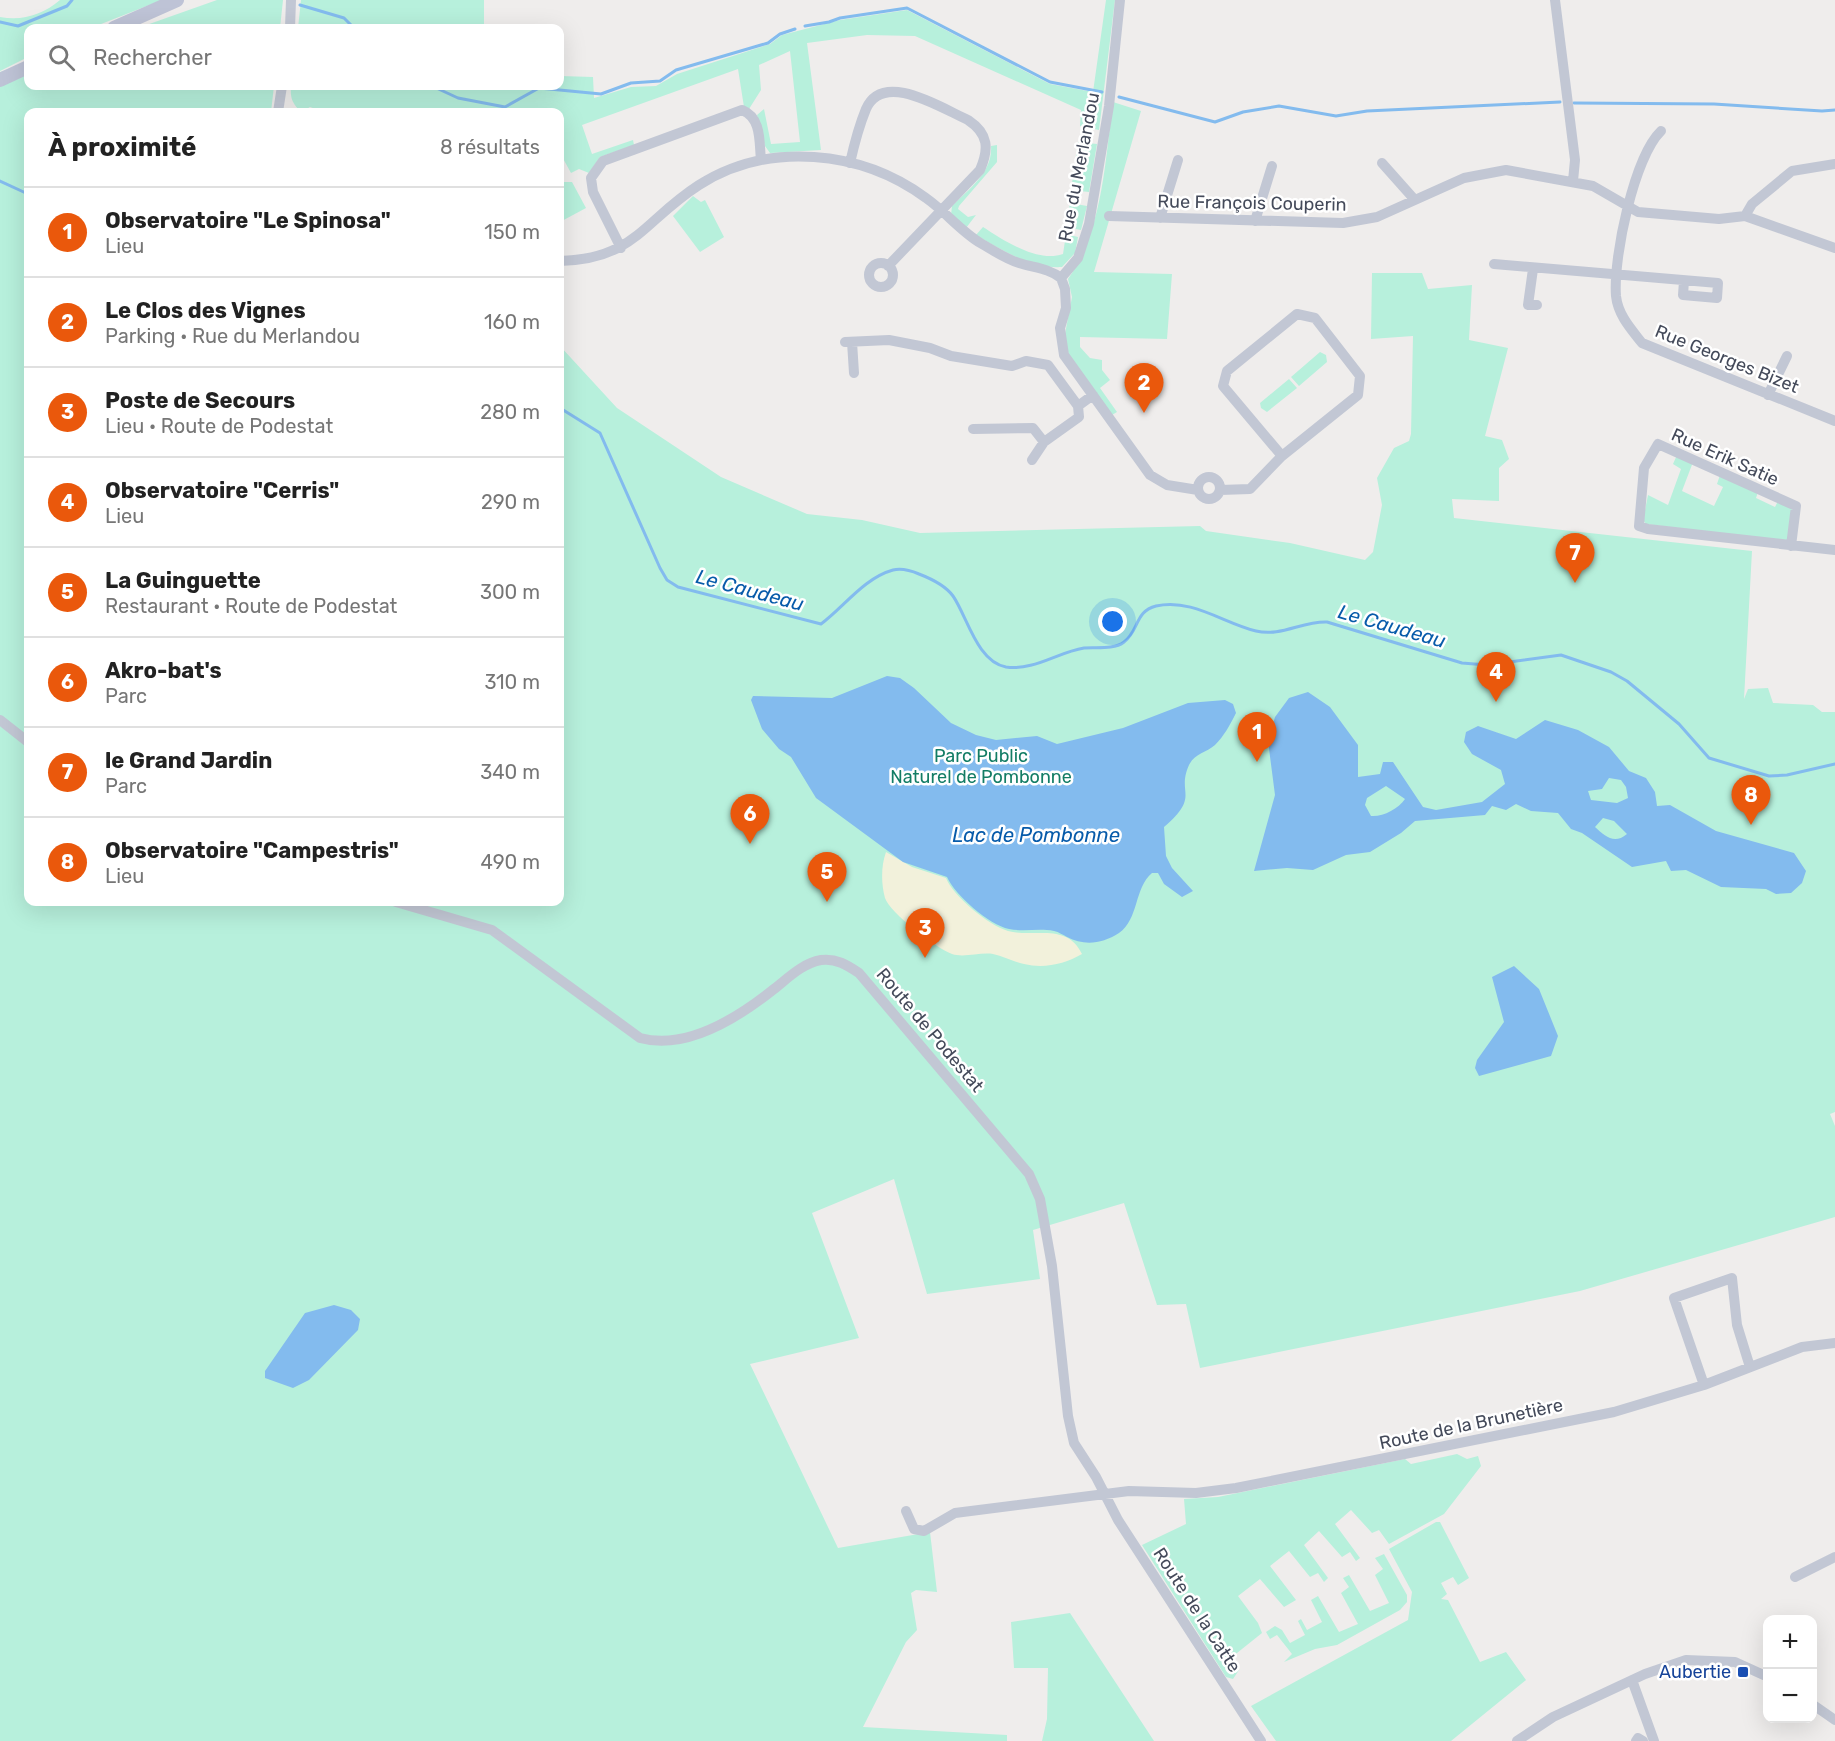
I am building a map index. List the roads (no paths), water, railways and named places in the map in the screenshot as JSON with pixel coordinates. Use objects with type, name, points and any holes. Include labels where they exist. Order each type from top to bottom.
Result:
[{"type":"main road","points":[[123,24],[177,0]]},
{"type":"main road","points":[[0,80],[24,69]]},
{"type":"street","points":[[290,24],[291,0]]},
{"type":"street","name":"Rue du Merlandou","points":[[1061,278],[1078,258],[1089,224],[1108,106],[1120,0]]},
{"type":"street","points":[[1555,0],[1575,160],[1573,181]]},
{"type":"street","points":[[279,108],[281,90]]},
{"type":"street","points":[[850,163],[867,107],[880,93],[896,90],[968,120],[977,126],[985,140],[987,153],[980,170],[888,266]]},
{"type":"street","points":[[621,248],[593,192],[591,178],[603,161],[742,110],[750,113],[757,124],[761,160]]},
{"type":"street","name":"Rue Georges Bizet","points":[[1661,131],[1652,140],[1629,206],[1624,213],[1619,242],[1616,297],[1622,317],[1642,343],[1835,421]]},
{"type":"street","points":[[564,261],[600,257],[621,248],[699,185],[721,172],[761,160],[800,155],[823,156],[888,175],[926,197],[971,237],[997,253],[1017,263],[1051,271],[1061,278],[1065,289],[1066,308],[1060,328],[1064,355],[1150,475],[1167,485],[1198,490]]},
{"type":"street","points":[[1160,218],[1178,160]]},
{"type":"street","points":[[1382,163],[1414,199]]},
{"type":"street","points":[[1835,164],[1792,171],[1752,204],[1745,216],[1835,248]]},
{"type":"street","points":[[1255,221],[1272,166]]},
{"type":"street","name":"Rue François Couperin","points":[[1109,216],[1255,221],[1360,221],[1395,210],[1414,199],[1481,173],[1506,170],[1593,186],[1638,212],[1719,219],[1745,216]]},
{"type":"street","points":[[1494,264],[1684,281]]},
{"type":"street","points":[[1533,269],[1528,305],[1536,305]]},
{"type":"street","points":[[1220,490],[1250,489],[1282,456],[1358,395],[1360,376],[1315,318],[1297,314],[1227,371],[1223,386],[1282,456]]},
{"type":"street","points":[[854,374],[848,342],[889,340],[930,348],[951,356],[1012,366],[1026,361],[1048,366],[1078,406],[1079,417],[1044,442],[1032,460]]},
{"type":"street","points":[[1768,395],[1787,356]]},
{"type":"street","points":[[1078,406],[1093,395]]},
{"type":"street","points":[[974,429],[1033,428],[1044,442]]},
{"type":"street","name":"Rue Erik Satie","points":[[1791,546],[1796,506],[1658,444],[1644,468],[1639,526],[1648,530],[1791,546],[1835,550]]},
{"type":"street","points":[[1207,477],[1217,480],[1220,490],[1216,497],[1208,499],[1201,496],[1198,490],[1199,482],[1207,477]]},
{"type":"street","points":[[0,720],[24,739]]},
{"type":"street","name":"Route de Podestat","points":[[410,906],[492,930],[640,1038],[651,1041],[661,1042],[725,1023],[743,1014],[802,968],[815,962],[838,961],[860,973],[1029,1174],[1040,1199],[1052,1266],[1068,1416],[1074,1443],[1106,1496]]},
{"type":"street","points":[[1704,1385],[1674,1298],[1732,1278],[1737,1325],[1749,1367]]},
{"type":"street","name":"Route de la Brunetière","points":[[906,1511],[914,1529],[924,1531],[955,1513],[1063,1498],[1106,1496],[1129,1491],[1196,1493],[1236,1488],[1614,1412],[1704,1385],[1802,1347],[1835,1343]]},
{"type":"street","name":"Route de la Catte","points":[[1106,1496],[1118,1521],[1261,1741]]},
{"type":"street","points":[[1795,1577],[1835,1557]]},
{"type":"street","points":[[1517,1741],[1553,1717],[1632,1680],[1686,1660],[1735,1662],[1763,1675]]},
{"type":"street","points":[[1632,1680],[1654,1741]]},
{"type":"street","points":[[1817,1707],[1835,1720]]},
{"type":"street","points":[[1636,1741],[1638,1738],[1643,1741]]},
{"type":"water","name":"Lac de Pombonne","points":[[887,676],[900,678],[914,688],[951,723],[976,735],[996,740],[1037,736],[1057,744],[1123,728],[1188,703],[1225,700],[1233,704],[1236,713],[1224,734],[1215,745],[1194,758],[1189,765],[1185,782],[1185,801],[1182,808],[1164,827],[1166,856],[1172,868],[1193,891],[1182,897],[1164,884],[1158,873],[1152,873],[1142,887],[1130,920],[1125,927],[1106,940],[1086,943],[1054,931],[1015,930],[1001,926],[973,908],[957,892],[947,877],[903,862],[816,798],[791,757],[779,749],[762,729],[751,700],[753,696],[832,698]]},
{"type":"water","points":[[1308,692],[1330,707],[1358,745],[1358,777],[1380,774],[1383,762],[1393,762],[1423,807],[1436,810],[1482,802],[1505,784],[1501,770],[1472,754],[1464,742],[1466,732],[1478,726],[1516,739],[1545,720],[1578,730],[1609,747],[1629,771],[1646,778],[1655,792],[1657,806],[1670,805],[1716,831],[1794,853],[1806,871],[1802,883],[1791,893],[1776,894],[1766,889],[1721,887],[1686,870],[1671,871],[1666,861],[1632,867],[1582,833],[1571,829],[1558,813],[1531,811],[1516,804],[1506,810],[1492,806],[1485,815],[1415,821],[1401,833],[1370,852],[1346,855],[1313,870],[1287,868],[1254,871],[1275,795],[1268,741],[1275,717],[1289,698]],"holes":[[[1609,778],[1621,780],[1626,787],[1628,798],[1617,803],[1591,800],[1588,791],[1602,789]],[[1386,786],[1405,799],[1390,812],[1371,816],[1365,805],[1367,798]],[[1603,818],[1614,821],[1627,834],[1614,839],[1595,827]]]},
{"type":"water","points":[[1514,966],[1539,989],[1558,1036],[1551,1056],[1479,1076],[1475,1068],[1477,1060],[1504,1022],[1492,977]]},
{"type":"water","points":[[334,1305],[351,1310],[360,1319],[358,1330],[309,1380],[293,1388],[265,1378],[265,1371],[305,1313]]},
{"type":"waterway","points":[[0,22],[18,26],[67,6],[72,0]]},
{"type":"waterway","points":[[300,5],[344,18],[350,24]]},
{"type":"waterway","points":[[805,26],[907,8],[1050,82],[1102,92]]},
{"type":"waterway","points":[[560,90],[601,94],[631,83],[660,81],[676,70],[768,43],[780,34],[795,29]]},
{"type":"waterway","points":[[441,90],[458,98],[505,107],[535,90]]},
{"type":"waterway","points":[[1119,97],[1215,122],[1243,112],[1279,106],[1336,116],[1367,111],[1560,102]]},
{"type":"waterway","points":[[1574,103],[1714,104],[1835,110]]},
{"type":"waterway","name":"Le Caudeau","points":[[0,181],[24,192]]},
{"type":"waterway","name":"Le Caudeau","points":[[564,410],[600,433],[660,568],[667,580],[678,587],[821,624],[873,579],[893,570],[910,571],[933,580],[950,592],[980,648],[987,657],[1006,667],[1036,664],[1084,648],[1120,645],[1129,638],[1144,612],[1156,606],[1169,604],[1195,608],[1256,631],[1283,631],[1318,622],[1327,622],[1462,663],[1487,665],[1561,655],[1611,672],[1627,681],[1679,724],[1709,758],[1769,776],[1787,775],[1835,764]]},
{"type":"place","name":"Le Clos des Vignes","points":[[1144,413]]},
{"type":"place","name":"le Grand Jardin","points":[[1575,583]]},
{"type":"place","name":"Observatoire \"Cerris\"","points":[[1496,702]]},
{"type":"place","name":"Observatoire \"Le Spinosa\"","points":[[1257,762]]},
{"type":"place","name":"Observatoire \"Campestris\"","points":[[1751,825]]},
{"type":"place","name":"Akro-bat's","points":[[750,844]]},
{"type":"place","name":"La Guinguette","points":[[827,902]]},
{"type":"place","name":"Poste de Secours","points":[[925,958]]},
{"type":"place","name":"Aubertie","points":[[1743,1672]]},
{"type":"park label","name":"Parc Public Naturel de Pombonne","points":[[981,766]]}]
